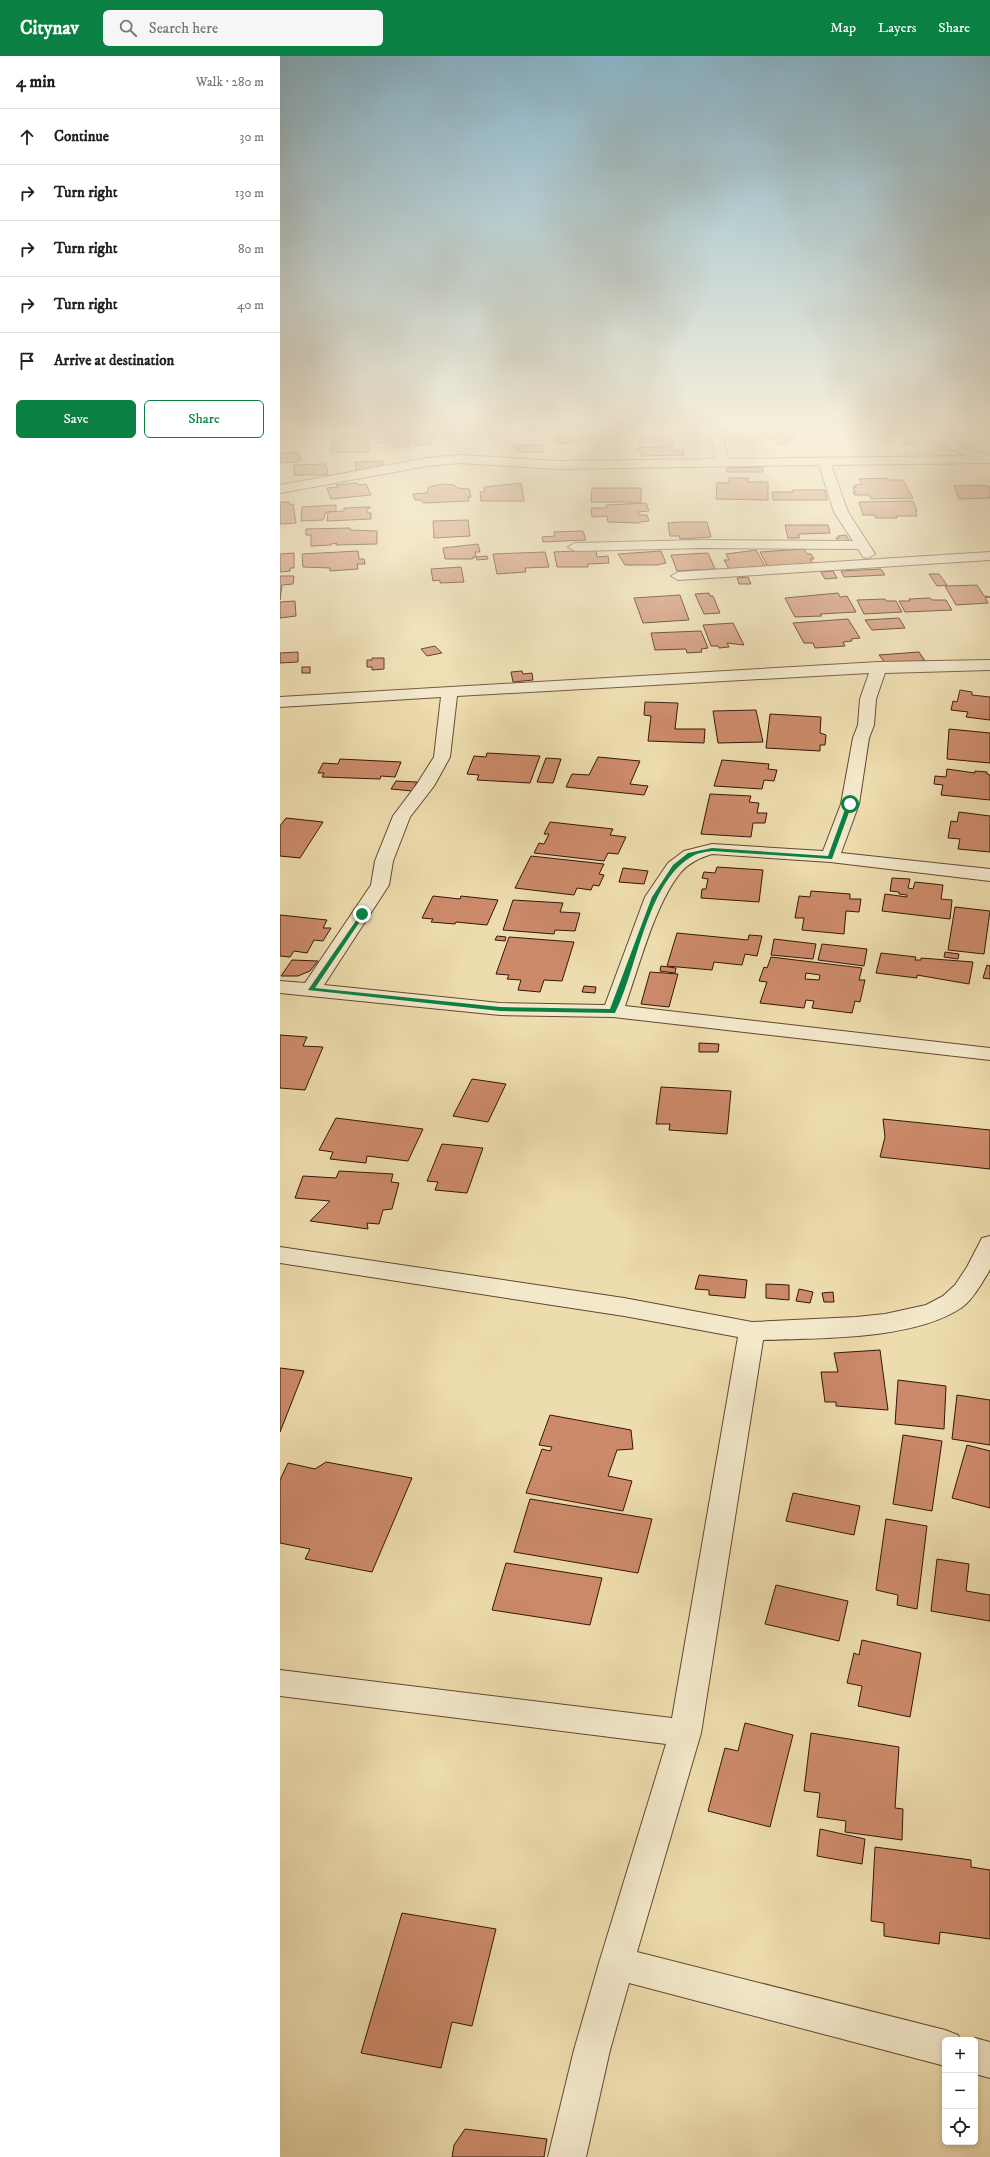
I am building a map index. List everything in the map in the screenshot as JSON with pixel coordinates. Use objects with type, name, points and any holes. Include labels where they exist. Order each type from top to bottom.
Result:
[{"type":"street","points":[[850,526],[874,564]]},
{"type":"street","points":[[575,547],[608,548],[702,544],[862,545]]},
{"type":"street","points":[[678,576],[990,556]]},
{"type":"street","points":[[280,702],[659,678],[879,667],[990,664]]},
{"type":"street","points":[[830,858],[850,804],[861,738],[866,725],[868,699],[879,667]]},
{"type":"street","points":[[311,990],[380,885],[384,861],[402,816],[425,786],[442,757],[450,692]]},
{"type":"street","points":[[613,1011],[654,897],[675,867],[690,855],[712,849],[830,858],[990,875]]},
{"type":"street","points":[[280,987],[500,1009],[613,1011],[990,1054]]},
{"type":"street","points":[[280,1255],[624,1307],[752,1331],[889,1322],[926,1315],[953,1302],[978,1270],[990,1244]]},
{"type":"street","points":[[567,2157],[592,2050],[685,1733],[752,1331]]},
{"type":"street","points":[[280,1683],[685,1733]]},
{"type":"street","points":[[616,1964],[942,2047]]},
{"type":"street","points":[[978,2057],[990,2060]]},
{"type":"building","points":[[433,526],[469,526],[470,536],[434,538]]},
{"type":"building","points":[[668,526],[708,526],[711,537],[680,539],[679,536],[670,536]]},
{"type":"building","points":[[785,526],[828,526],[830,533],[799,534],[799,538],[788,538]]},
{"type":"building","points":[[350,528],[350,530],[377,531],[377,544],[336,545],[337,543],[331,545],[311,546],[311,535],[306,535],[306,529]]},
{"type":"building","points":[[583,531],[586,540],[543,542],[542,537],[555,536],[554,532]]},
{"type":"building","points":[[846,535],[850,542],[838,542],[836,538],[839,538],[838,536]]},
{"type":"building","points":[[478,544],[480,552],[475,552],[476,557],[473,557],[473,559],[445,559],[443,548]]},
{"type":"building","points":[[804,549],[807,554],[811,554],[814,559],[810,559],[813,563],[771,567],[767,565],[760,552]]},
{"type":"building","points":[[596,550],[597,557],[608,556],[609,563],[588,564],[588,567],[557,567],[554,552]]},
{"type":"building","points":[[756,550],[765,566],[729,569],[724,560],[729,560],[726,554]]},
{"type":"building","points":[[358,551],[359,559],[364,559],[365,564],[357,564],[358,569],[330,571],[330,568],[303,567],[302,554]]},
{"type":"building","points":[[661,551],[666,563],[657,565],[625,565],[618,554]]},
{"type":"building","points":[[545,552],[549,567],[525,568],[526,572],[497,574],[493,554]]},
{"type":"building","points":[[294,553],[294,568],[290,568],[290,571],[280,572],[280,554]]},
{"type":"building","points":[[708,553],[715,569],[677,571],[671,555]]},
{"type":"building","points":[[487,556],[488,559],[477,560],[476,557]]},
{"type":"building","points":[[461,567],[464,582],[440,583],[440,580],[433,581],[431,569]]},
{"type":"building","points":[[881,569],[885,575],[844,577],[841,571]]},
{"type":"building","points":[[833,571],[837,578],[825,579],[821,572]]},
{"type":"building","points":[[929,574],[939,574],[947,585],[937,586]]},
{"type":"building","points":[[280,576],[294,576],[293,584],[282,585],[280,600]]},
{"type":"building","points":[[748,577],[751,584],[739,584],[737,578]]},
{"type":"building","points":[[977,585],[984,596],[990,597],[985,598],[988,603],[956,605],[945,586]]},
{"type":"building","points":[[709,593],[710,596],[713,596],[720,613],[704,614],[695,594]]},
{"type":"building","points":[[838,593],[840,597],[847,596],[856,612],[820,614],[822,616],[795,617],[785,598]]},
{"type":"building","points":[[680,595],[689,620],[643,623],[634,598]]},
{"type":"building","points":[[930,598],[932,600],[946,600],[952,610],[905,612],[899,601],[910,601],[909,599]]},
{"type":"building","points":[[885,599],[886,601],[896,601],[902,612],[864,614],[857,600]]},
{"type":"building","points":[[295,601],[296,616],[280,618],[280,602]]},
{"type":"building","points":[[899,618],[905,628],[872,630],[865,620]]},
{"type":"building","points":[[848,619],[860,638],[843,642],[845,646],[815,648],[813,643],[804,643],[793,623]]},
{"type":"building","points":[[733,623],[744,645],[727,643],[729,647],[719,648],[718,646],[711,646],[703,625]]},
{"type":"building","points":[[701,631],[708,648],[701,649],[702,652],[687,653],[686,649],[655,650],[651,633]]},
{"type":"building","points":[[435,646],[442,653],[427,656],[421,649]]},
{"type":"building","points":[[298,652],[298,662],[280,663],[280,653]]},
{"type":"building","points":[[919,652],[925,661],[886,664],[879,655]]},
{"type":"building","points":[[372,658],[384,658],[384,669],[372,670],[372,667],[367,667],[367,660],[372,660]]},
{"type":"building","points":[[302,667],[310,667],[310,673],[302,673]]},
{"type":"building","points":[[522,671],[523,674],[532,673],[533,680],[513,682],[511,672]]},
{"type":"building","points":[[960,690],[972,692],[972,695],[990,697],[990,720],[966,717],[968,712],[951,710],[953,701],[957,702]]},
{"type":"building","points":[[645,702],[678,703],[675,729],[705,729],[704,743],[648,741],[651,716],[644,715]]},
{"type":"building","points":[[756,710],[763,742],[718,743],[713,711]]},
{"type":"building","points":[[770,714],[821,717],[820,733],[826,735],[825,745],[820,745],[820,751],[766,748]]},
{"type":"building","points":[[949,729],[990,733],[990,763],[947,759]]},
{"type":"building","points":[[487,753],[540,756],[530,783],[477,780],[479,775],[467,774],[474,756],[486,757]]},
{"type":"building","points":[[598,757],[640,761],[630,784],[648,786],[644,795],[566,787],[572,774],[589,775]]},
{"type":"building","points":[[546,758],[561,759],[553,783],[537,782]]},
{"type":"building","points":[[340,759],[401,762],[395,777],[381,776],[380,779],[322,777],[324,773],[318,773],[323,763],[338,764]]},
{"type":"building","points":[[722,760],[769,764],[768,769],[777,770],[774,781],[764,780],[762,789],[714,786]]},
{"type":"building","points":[[947,769],[975,773],[975,771],[987,772],[987,774],[990,775],[990,800],[941,795],[943,785],[934,784],[935,776],[946,777]]},
{"type":"building","points":[[396,781],[417,782],[412,791],[391,789]]},
{"type":"building","points":[[710,794],[751,796],[749,802],[759,803],[757,813],[767,813],[765,823],[753,823],[751,837],[701,834]]},
{"type":"building","points":[[959,812],[990,816],[990,852],[958,849],[960,839],[948,838],[951,821],[957,822]]},
{"type":"building","points":[[286,818],[323,822],[300,858],[280,856],[280,826]]},
{"type":"building","points":[[550,822],[613,829],[610,835],[626,837],[618,854],[608,853],[604,861],[534,853],[539,843],[544,844],[549,834],[544,834]]},
{"type":"building","points":[[531,856],[604,864],[599,874],[604,875],[599,886],[593,885],[591,890],[577,888],[574,895],[515,888]]},
{"type":"building","points":[[717,867],[763,870],[759,902],[701,898],[702,889],[706,889],[708,879],[702,878],[704,872],[715,873]]},
{"type":"building","points":[[623,868],[648,871],[644,884],[619,882]]},
{"type":"building","points":[[892,878],[910,879],[908,888],[913,889],[915,882],[943,885],[941,899],[952,900],[950,919],[882,911],[885,894],[907,897],[907,895],[899,894],[899,892],[890,891]]},
{"type":"building","points":[[811,891],[850,894],[850,899],[861,899],[859,912],[846,911],[844,934],[802,930],[804,918],[795,918],[799,896],[810,897]]},
{"type":"building","points":[[433,896],[460,899],[461,896],[498,900],[487,925],[456,922],[455,924],[431,922],[433,919],[422,918]]},
{"type":"building","points":[[513,900],[563,903],[560,912],[580,913],[575,931],[555,930],[554,934],[503,930]]},
{"type":"building","points":[[955,907],[990,911],[984,954],[948,950]]},
{"type":"building","points":[[280,915],[327,920],[323,928],[331,928],[323,941],[314,940],[307,953],[294,951],[290,957],[280,956]]},
{"type":"building","points":[[677,933],[748,940],[749,935],[762,936],[757,956],[745,954],[742,965],[714,962],[712,970],[667,966]]},
{"type":"building","points":[[497,936],[506,937],[505,941],[495,940]]},
{"type":"building","points":[[509,937],[574,942],[562,981],[544,980],[540,992],[518,990],[521,980],[507,979],[509,975],[496,974]]},
{"type":"building","points":[[774,939],[816,944],[813,959],[771,955]]},
{"type":"building","points":[[822,944],[867,949],[864,966],[818,960]]},
{"type":"building","points":[[945,952],[959,954],[958,959],[944,957]]},
{"type":"building","points":[[881,953],[916,957],[915,960],[921,960],[921,958],[973,962],[969,984],[917,975],[917,978],[876,973]]},
{"type":"building","points":[[771,957],[862,968],[859,980],[865,980],[860,1002],[855,1001],[852,1013],[812,1008],[814,1001],[806,1000],[804,1008],[760,1003],[767,982],[759,981],[764,967],[767,968]],"holes":[[[806,973],[820,975],[819,980],[805,979]]]},
{"type":"building","points":[[292,960],[318,961],[310,971],[298,976],[281,976]]},
{"type":"building","points":[[987,965],[990,966],[990,979],[983,978]]},
{"type":"building","points":[[661,966],[676,968],[675,973],[660,971]]},
{"type":"building","points":[[650,972],[678,974],[669,1007],[641,1004]]},
{"type":"building","points":[[584,986],[596,987],[595,993],[582,992]]},
{"type":"building","points":[[280,1035],[307,1037],[303,1046],[323,1047],[305,1090],[280,1088]]},
{"type":"building","points":[[699,1043],[719,1044],[718,1052],[699,1052]]},
{"type":"building","points":[[472,1079],[506,1084],[488,1122],[453,1116]]},
{"type":"building","points":[[661,1087],[731,1091],[727,1134],[669,1130],[670,1124],[656,1124]]},
{"type":"building","points":[[336,1118],[423,1129],[408,1161],[367,1156],[366,1163],[330,1159],[333,1152],[319,1150]]},
{"type":"building","points":[[883,1119],[990,1130],[990,1169],[880,1157],[885,1137]]},
{"type":"building","points":[[442,1144],[483,1148],[467,1193],[435,1190],[438,1182],[427,1181]]},
{"type":"building","points":[[339,1171],[393,1174],[391,1182],[399,1183],[392,1209],[383,1210],[379,1224],[367,1223],[368,1229],[310,1221],[330,1201],[295,1198],[303,1176],[336,1178]]},
{"type":"building","points":[[699,1275],[747,1280],[745,1298],[709,1295],[709,1290],[695,1289]]},
{"type":"building","points":[[766,1284],[789,1285],[789,1300],[766,1298]]},
{"type":"building","points":[[799,1289],[813,1292],[810,1303],[796,1301]]},
{"type":"building","points":[[833,1292],[834,1302],[824,1302],[822,1293]]},
{"type":"building","points":[[880,1350],[888,1410],[836,1406],[836,1402],[825,1402],[821,1372],[838,1372],[834,1353]]},
{"type":"building","points":[[280,1368],[304,1371],[280,1432]]},
{"type":"building","points":[[898,1380],[946,1386],[944,1429],[895,1424]]},
{"type":"building","points":[[957,1395],[990,1400],[990,1445],[952,1439]]},
{"type":"building","points":[[550,1415],[631,1430],[633,1449],[617,1450],[608,1476],[632,1481],[623,1511],[526,1493],[542,1449],[550,1451],[552,1447],[539,1445]]},
{"type":"building","points":[[903,1435],[942,1441],[932,1511],[893,1504]]},
{"type":"building","points":[[967,1445],[990,1451],[990,1508],[952,1498]]},
{"type":"building","points":[[326,1462],[412,1478],[372,1572],[305,1559],[310,1549],[280,1543],[280,1480],[288,1463],[315,1469]]},
{"type":"building","points":[[793,1493],[860,1506],[854,1535],[786,1521]]},
{"type":"building","points":[[530,1499],[652,1519],[638,1573],[514,1552]]},
{"type":"building","points":[[886,1519],[927,1526],[917,1609],[897,1605],[898,1595],[876,1590]]},
{"type":"building","points":[[937,1559],[969,1564],[966,1591],[990,1595],[990,1621],[931,1611]]},
{"type":"building","points":[[506,1563],[602,1578],[590,1625],[492,1610]]},
{"type":"building","points":[[776,1585],[848,1601],[839,1641],[765,1624]]},
{"type":"building","points":[[862,1640],[921,1653],[910,1717],[858,1706],[862,1686],[847,1683],[854,1653],[859,1655]]},
{"type":"building","points":[[745,1723],[793,1735],[770,1827],[708,1811],[725,1748],[738,1751]]},
{"type":"building","points":[[811,1733],[899,1747],[895,1808],[903,1809],[902,1840],[845,1832],[846,1821],[817,1817],[820,1793],[804,1791]]},
{"type":"building","points":[[820,1829],[865,1839],[862,1864],[817,1856]]},
{"type":"building","points":[[875,1847],[971,1860],[971,1867],[990,1870],[990,1939],[940,1932],[939,1944],[884,1936],[884,1923],[871,1921]]},
{"type":"building","points":[[402,1913],[496,1929],[472,2026],[452,2022],[441,2068],[361,2053]]},
{"type":"building","points":[[465,2129],[547,2139],[544,2157],[452,2157],[454,2145]]},
{"type":"route","points":[[362,914],[311,990],[500,1009],[613,1011],[654,897],[663,882],[675,867],[690,855],[712,849],[830,858],[850,804]]}]
